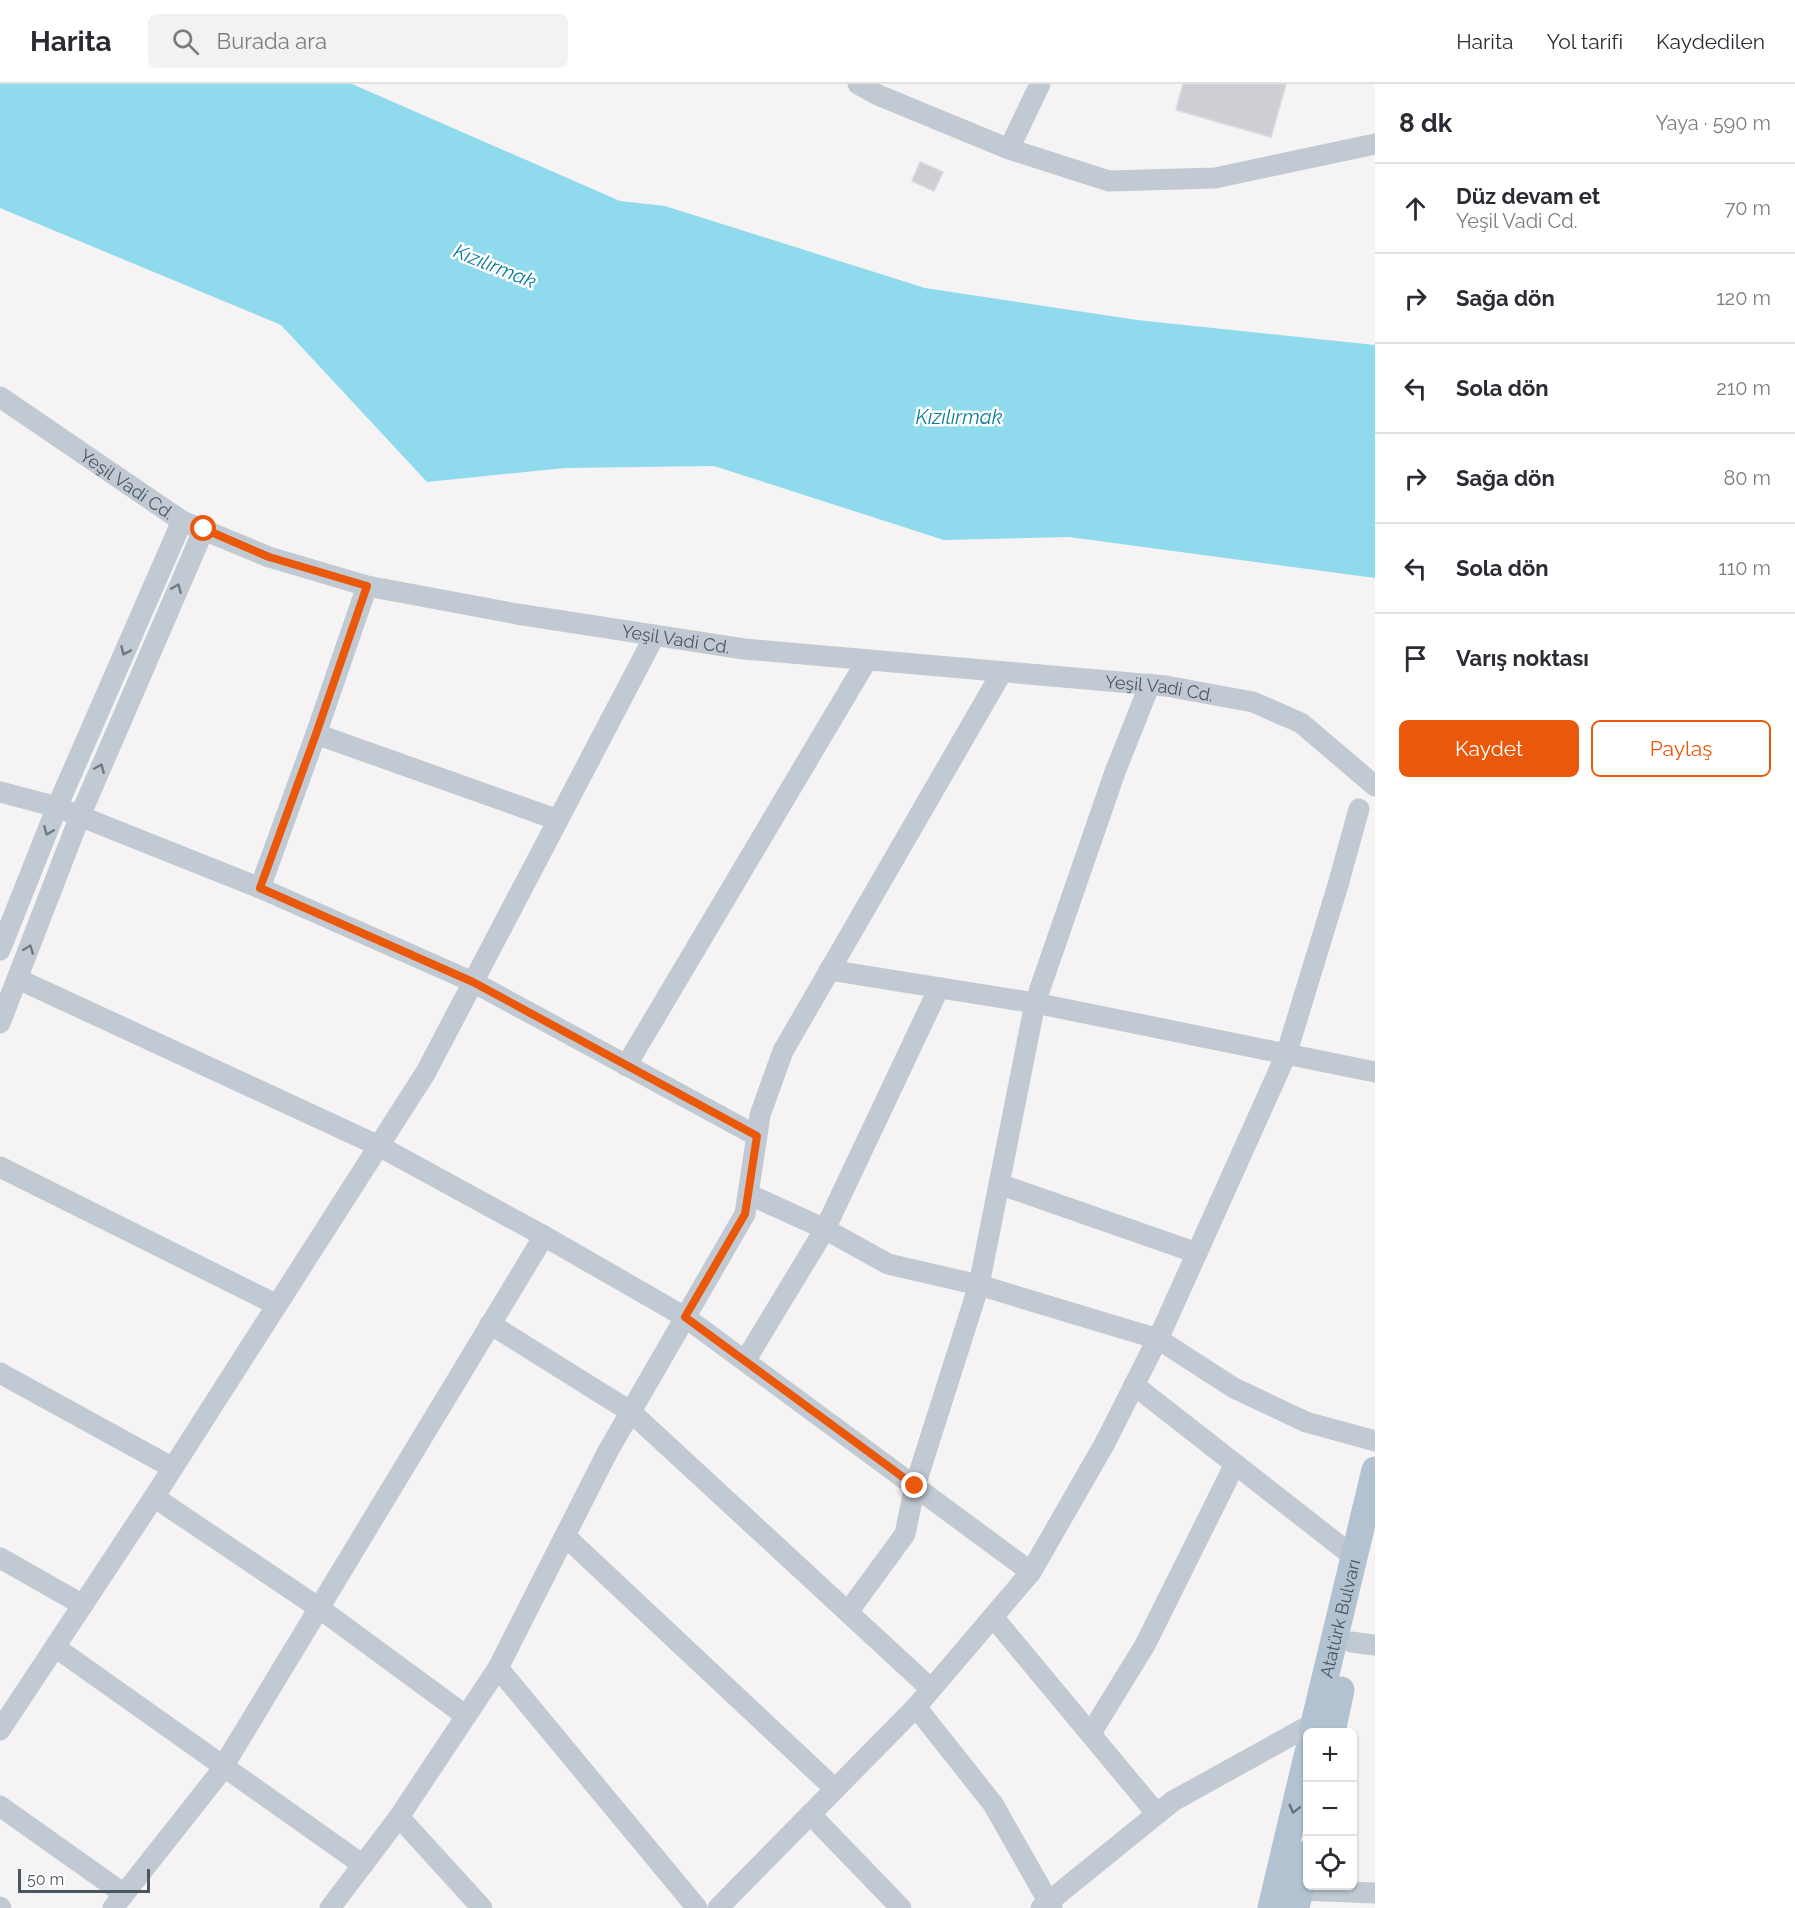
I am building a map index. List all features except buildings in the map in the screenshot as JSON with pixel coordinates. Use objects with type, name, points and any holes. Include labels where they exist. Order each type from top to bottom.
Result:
[{"type":"main road","name":"Atatürk Bulvarı","points":[[1321,1728],[1363,1644],[1365,1551],[1375,1470]]},
{"type":"main road","name":"Atatürk Bulvarı","points":[[1320,1728],[1365,1551]]},
{"type":"main road","points":[[1271,1908],[1303,1773]]},
{"type":"main road","points":[[1298,1899],[1303,1876]]},
{"type":"street","points":[[858,84],[878,95],[1009,149],[1109,181],[1215,177],[1375,144]]},
{"type":"street","points":[[1009,149],[1040,84]]},
{"type":"street","name":"Yeşil Vadi Cd.","points":[[0,397],[182,521],[269,557],[367,586],[517,614],[744,649],[1150,684],[1253,702],[1301,723],[1375,786]]},
{"type":"street","points":[[0,950],[57,807],[182,521]]},
{"type":"street","points":[[0,1023],[80,816],[204,529]]},
{"type":"street","points":[[260,888],[367,586]]},
{"type":"street","points":[[0,1730],[173,1468],[426,1072],[655,635]]},
{"type":"street","points":[[626,1066],[867,660]]},
{"type":"street","points":[[330,1908],[399,1817],[498,1668],[608,1451],[745,1214],[760,1115],[783,1051],[1002,672]]},
{"type":"street","points":[[848,1612],[905,1534],[915,1486],[979,1285],[1035,1003],[1115,772],[1150,684]]},
{"type":"street","points":[[316,734],[558,820]]},
{"type":"street","points":[[0,792],[57,807],[260,888],[473,982],[757,1136]]},
{"type":"street","points":[[718,1908],[916,1707],[1031,1572],[1105,1443],[1158,1339],[1286,1054],[1359,809]]},
{"type":"street","points":[[829,970],[1035,1003],[1375,1072]]},
{"type":"street","points":[[18,979],[379,1146],[544,1236],[685,1317],[1031,1572]]},
{"type":"street","points":[[745,1361],[825,1229],[939,988]]},
{"type":"street","points":[[0,1167],[277,1305]]},
{"type":"street","points":[[999,1184],[1197,1253]]},
{"type":"street","points":[[748,1194],[825,1229],[888,1264],[979,1285],[1158,1339],[1234,1388],[1254,1398],[1306,1422],[1375,1440]]},
{"type":"street","points":[[0,1806],[118,1901],[224,1766],[544,1236]]},
{"type":"street","points":[[490,1324],[631,1412],[932,1689]]},
{"type":"street","points":[[0,1373],[173,1468]]},
{"type":"street","points":[[1134,1385],[1235,1464],[1365,1551]]},
{"type":"street","points":[[1091,1733],[1145,1645],[1235,1464]]},
{"type":"street","points":[[154,1497],[319,1608],[466,1716]]},
{"type":"street","points":[[565,1536],[835,1789]]},
{"type":"street","points":[[0,1558],[83,1605]]},
{"type":"street","points":[[993,1617],[1157,1814]]},
{"type":"street","points":[[55,1647],[363,1865]]},
{"type":"street","points":[[498,1668],[697,1908]]},
{"type":"street","points":[[916,1707],[993,1804],[1047,1906],[1173,1801],[1303,1737]]},
{"type":"street","points":[[810,1814],[901,1908]]},
{"type":"street","points":[[399,1817],[482,1908]]},
{"type":"street","points":[[1298,1899],[1375,1893]]},
{"type":"water","name":"Kızılırmak","points":[[0,84],[352,84],[620,201],[665,206],[925,288],[1137,320],[1375,345],[1375,578],[1069,537],[944,540],[714,466],[565,468],[427,482],[281,325],[0,208]]},
{"type":"route","points":[[204,529],[269,557],[367,586],[260,888],[473,982],[757,1136],[745,1214],[685,1317],[915,1486]]}]
